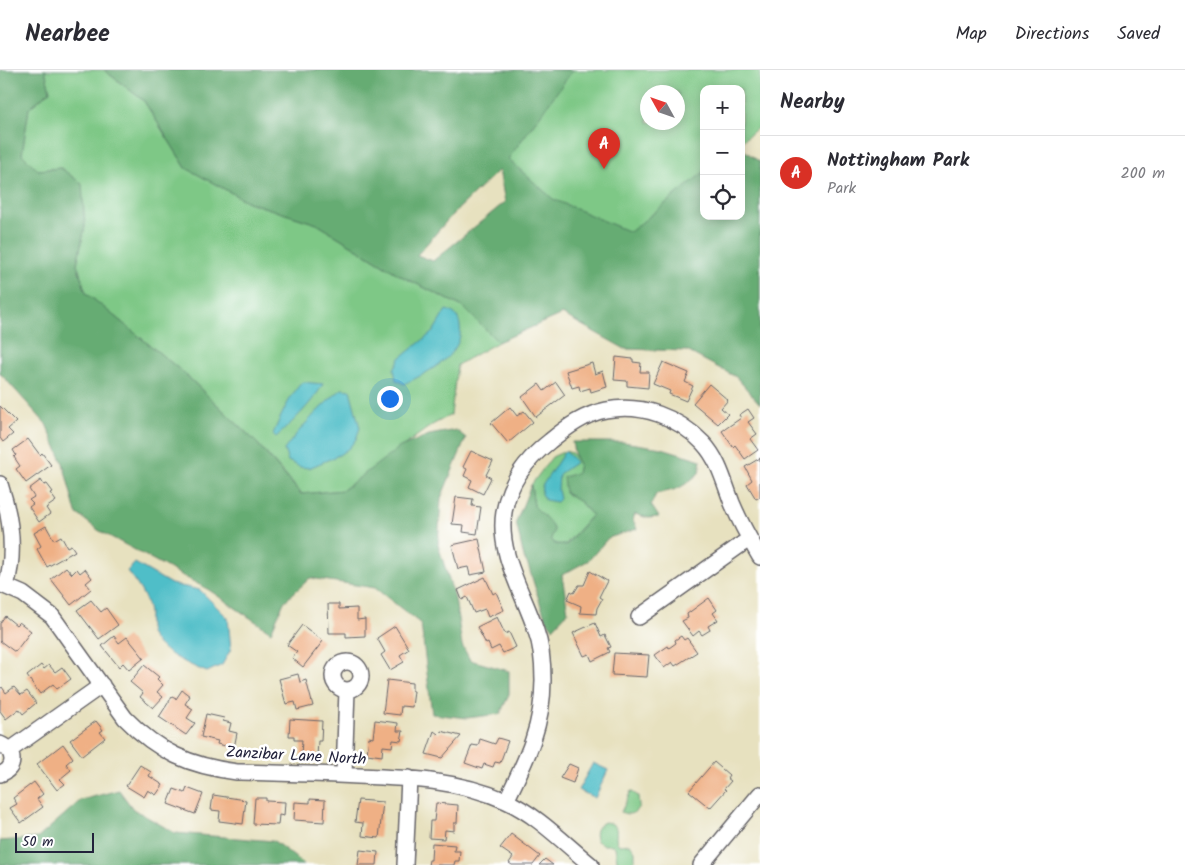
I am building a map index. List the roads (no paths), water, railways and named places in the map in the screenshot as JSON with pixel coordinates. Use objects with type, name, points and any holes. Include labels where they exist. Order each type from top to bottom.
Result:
[{"type":"street","points":[[506,801],[526,761],[539,723],[542,704],[543,670],[540,642],[504,544],[504,512],[516,479],[533,456],[566,428],[579,420],[605,410],[620,408],[647,411],[661,415],[676,422],[695,435],[711,453],[718,465],[732,504],[760,557]]},
{"type":"street","name":"Zanzibar Lane North","points":[[0,484],[9,518],[12,542],[12,560],[3,585],[31,600],[52,616],[125,718],[155,745],[176,757],[215,769],[237,772],[410,778],[476,790],[506,801],[545,827],[591,865]]},
{"type":"street","points":[[639,617],[750,540]]},
{"type":"street","points":[[0,774],[11,766],[12,757],[5,747],[102,686]]},
{"type":"street","points":[[344,776],[347,690]]},
{"type":"street","points":[[405,865],[410,778]]},
{"type":"street","points":[[702,865],[760,794]]},
{"type":"water","points":[[446,310],[452,312],[458,318],[460,336],[456,346],[442,362],[422,375],[404,384],[396,380],[394,369],[400,358],[433,332]]},
{"type":"water","points":[[302,382],[323,384],[308,405],[276,437],[273,434],[282,414]]},
{"type":"water","points":[[342,389],[350,390],[360,428],[356,439],[349,448],[339,455],[309,468],[300,467],[288,461],[284,450],[311,418]]},
{"type":"water","points":[[565,451],[576,462],[559,474],[558,490],[560,499],[557,502],[545,500],[541,494],[542,486]]},
{"type":"water","points":[[135,563],[171,584],[200,590],[228,618],[231,649],[222,665],[207,672],[175,657],[159,645],[149,631],[149,613],[144,596],[127,571]]},
{"type":"water","points":[[593,763],[608,770],[595,798],[578,790]]},
{"type":"place","name":"Nottingham Park","points":[[604,169]]}]
